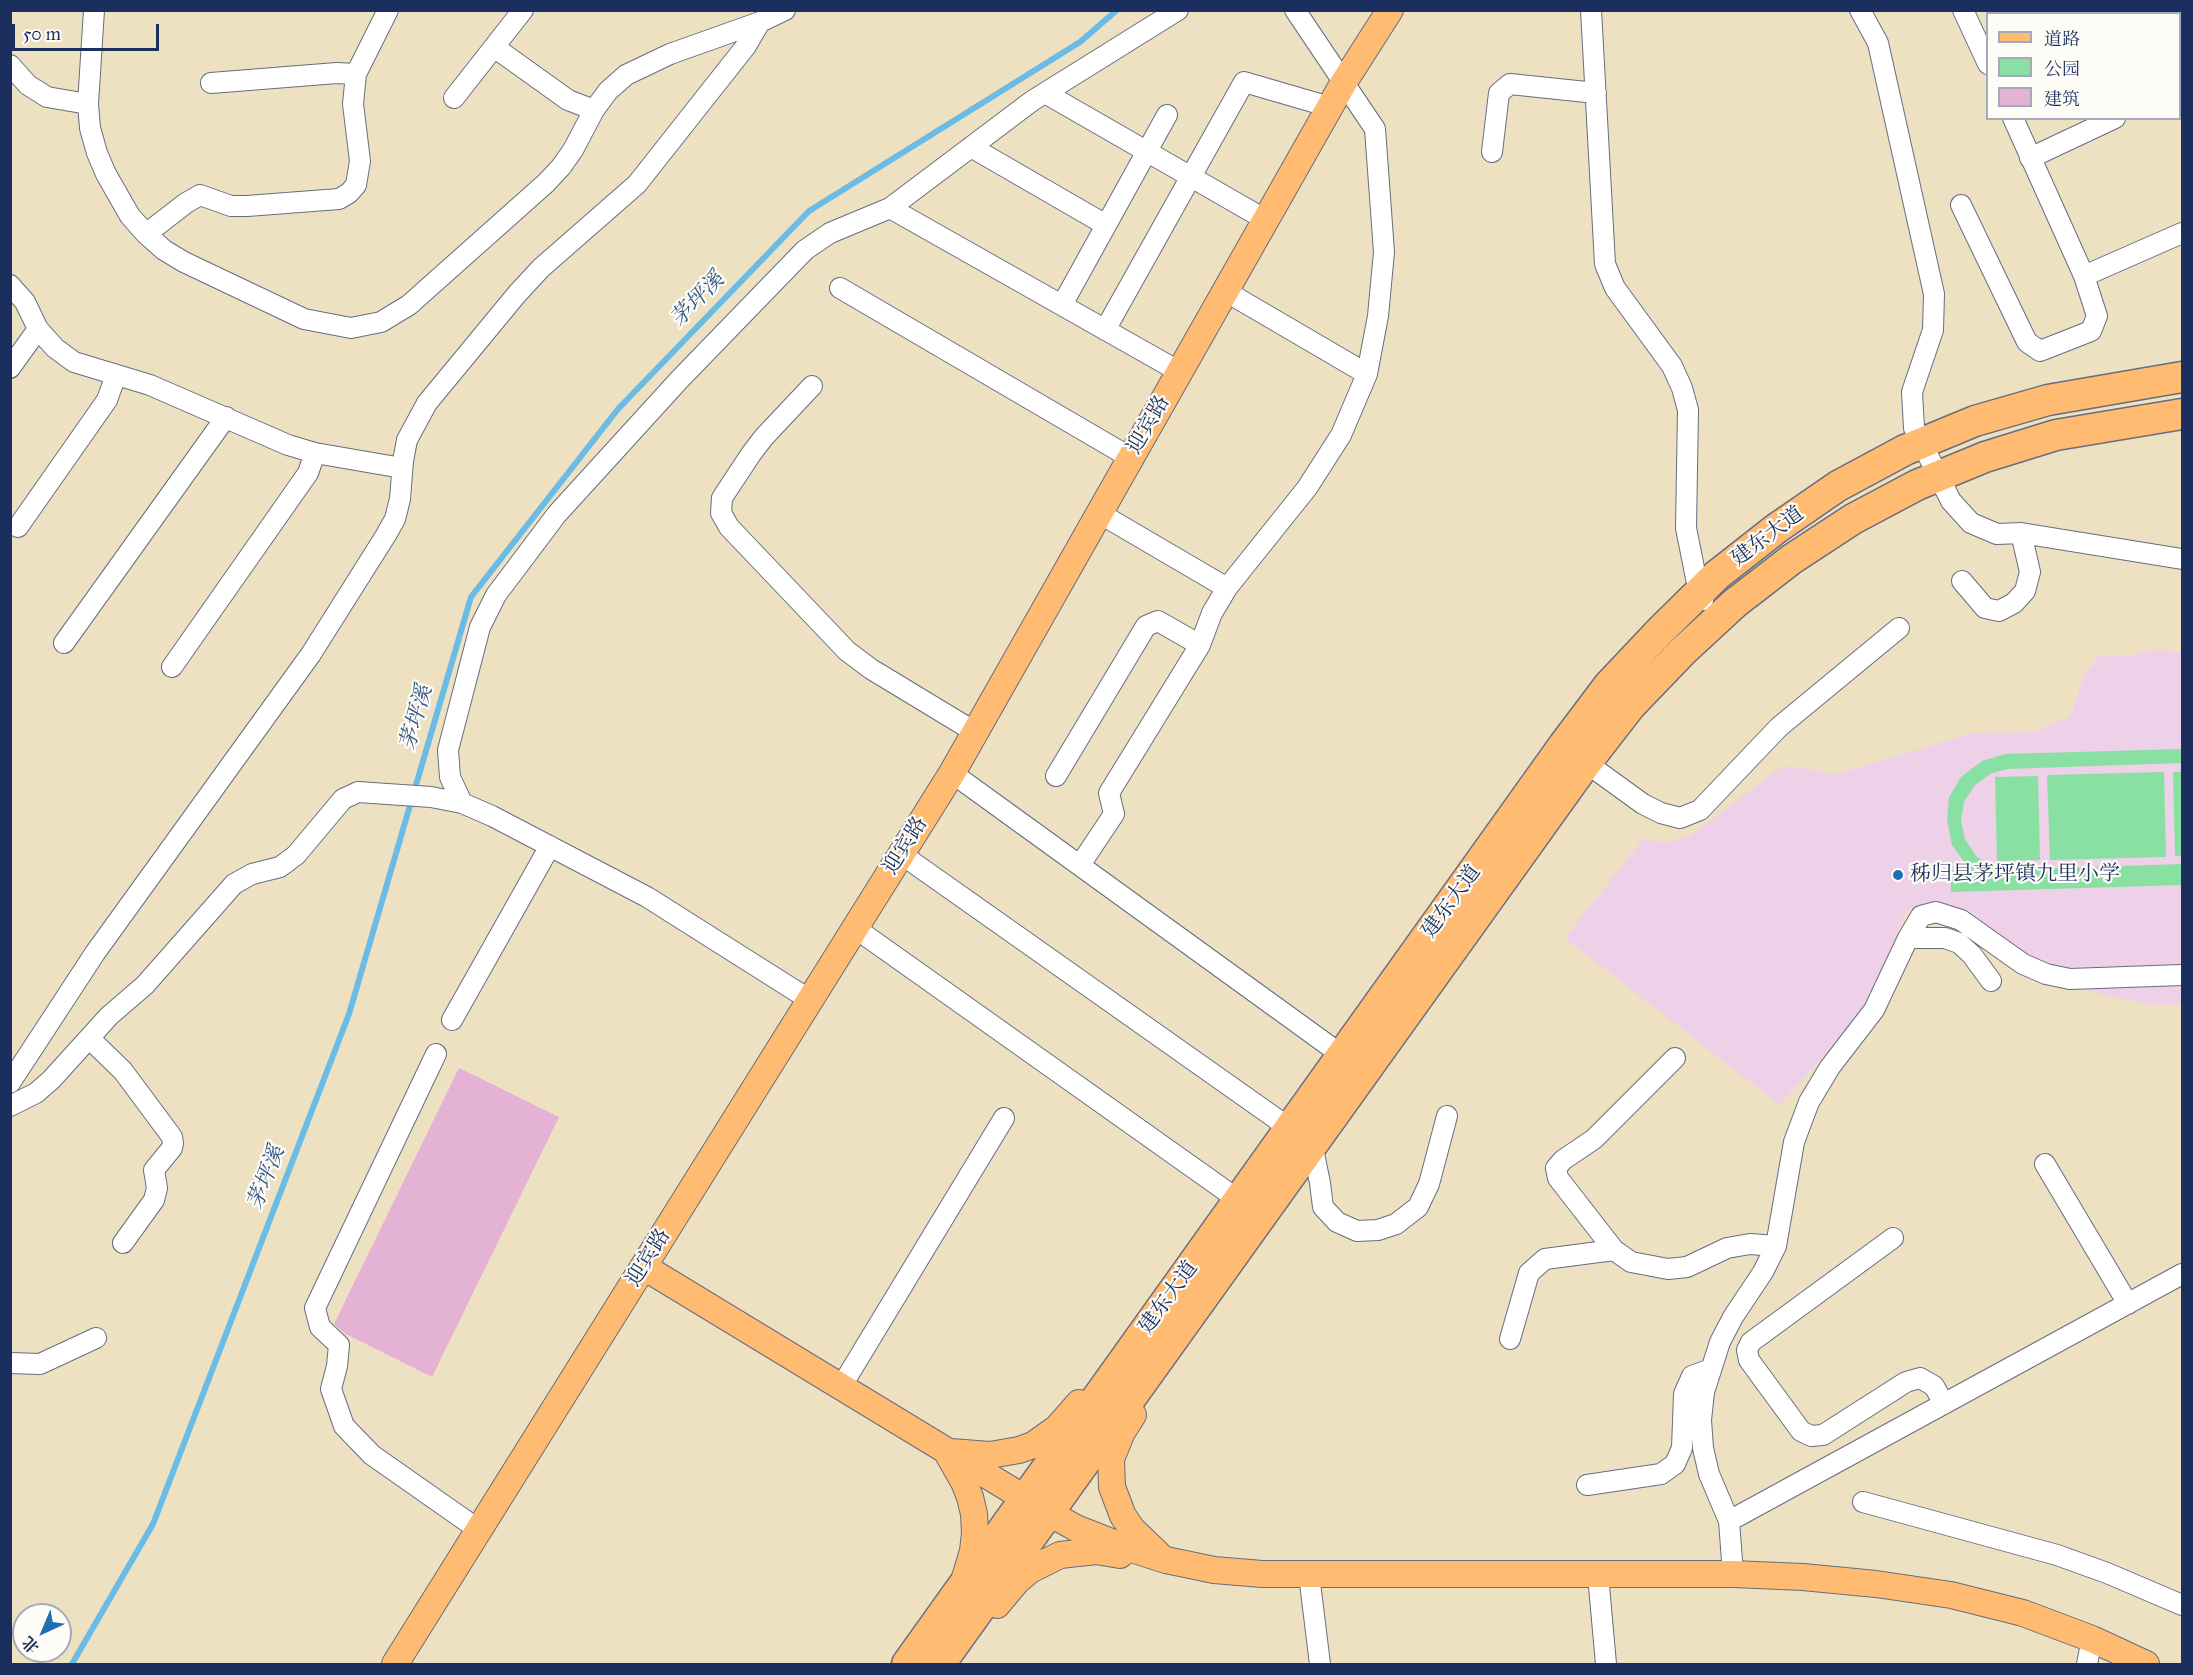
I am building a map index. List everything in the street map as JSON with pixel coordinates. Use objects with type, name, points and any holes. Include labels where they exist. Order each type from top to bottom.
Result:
[{"type":"highway","name":"建东大道","points":[[940,1664],[1037,1506],[1574,754],[1609,685],[1717,575],[1838,486],[1905,450],[1975,421],[2048,400],[2182,377]]},
{"type":"highway","name":"建东大道","points":[[1574,754],[1631,705],[1682,652],[1717,620],[1792,559],[1853,519],[1937,476],[1985,457],[2055,435],[2182,414]]},
{"type":"highway","name":"建东大道","points":[[907,1665],[962,1588],[1037,1506]]},
{"type":"main road","name":"迎宾路","points":[[395,1665],[952,773],[1330,106],[1390,10]]},
{"type":"main road","points":[[644,1267],[1076,1528],[1166,1560],[1214,1570],[1262,1574],[1733,1574],[1803,1577],[1951,1595],[2023,1613],[2092,1639],[2133,1662]]},
{"type":"main road","points":[[946,1451],[990,1455],[1033,1445],[1057,1428],[1078,1406],[1096,1381],[1150,1347]]},
{"type":"main road","points":[[1150,1347],[1140,1405],[1116,1444],[1111,1459],[1110,1474],[1117,1502],[1131,1529],[1166,1560]]},
{"type":"main road","points":[[946,1451],[964,1482],[974,1514],[973,1551],[962,1588]]},
{"type":"main road","points":[[940,1664],[986,1619],[1017,1581],[1044,1562],[1060,1555],[1096,1551],[1132,1558],[1166,1560]]},
{"type":"street","points":[[94,10],[88,104],[90,128],[106,174],[130,216],[164,250],[184,262],[289,314],[336,327],[366,326],[388,319],[410,305],[546,183],[573,150],[594,110],[608,91],[626,75],[647,63],[760,22],[785,10]]},
{"type":"street","points":[[146,234],[200,195],[231,206],[247,206],[339,199],[349,193],[356,185],[360,160],[353,104],[356,74],[388,10]]},
{"type":"street","points":[[454,98],[523,10]]},
{"type":"street","points":[[462,802],[450,777],[448,750],[480,627],[496,595],[557,514],[680,378],[806,250],[830,232],[890,208],[1045,93],[1178,10]]},
{"type":"street","points":[[1080,865],[1114,814],[1109,793],[1200,645],[1212,613],[1227,588],[1306,488],[1341,435],[1367,374],[1378,316],[1384,252],[1375,129],[1295,10]]},
{"type":"street","points":[[1592,10],[1605,264],[1615,288],[1672,366],[1682,388],[1688,410],[1686,528],[1699,593],[1717,620]]},
{"type":"street","points":[[1860,10],[1878,43],[1934,294],[1933,330],[1912,392],[1914,428],[1951,501],[1971,523],[1997,534],[2021,533],[2182,559]]},
{"type":"street","points":[[1963,10],[1981,31],[1986,54]]},
{"type":"street","points":[[10,1083],[95,953],[311,654],[395,519],[400,499],[407,440],[416,421],[440,386],[540,268],[637,184],[746,46],[760,22]]},
{"type":"street","points":[[494,47],[568,100],[594,110]]},
{"type":"street","points":[[10,65],[28,86],[47,97],[88,104]]},
{"type":"street","points":[[211,82],[337,73],[356,74]]},
{"type":"street","points":[[1106,330],[1244,82],[1330,106]]},
{"type":"street","points":[[1492,152],[1499,93],[1510,84],[1596,93]]},
{"type":"street","points":[[1045,93],[1266,220]]},
{"type":"street","points":[[1062,305],[1167,115]]},
{"type":"street","points":[[1961,205],[2026,342],[2040,351],[2091,331],[2097,316],[2084,276],[2014,120]]},
{"type":"street","points":[[2030,158],[2111,120]]},
{"type":"street","points":[[971,147],[1106,225]]},
{"type":"street","points":[[890,208],[1180,372]]},
{"type":"street","points":[[2084,276],[2182,233]]},
{"type":"street","points":[[10,285],[25,302],[38,329],[55,348],[74,362],[150,385],[288,445],[315,453],[402,468]]},
{"type":"street","points":[[840,288],[1131,458]]},
{"type":"street","points":[[1225,291],[1367,374]]},
{"type":"street","points":[[10,368],[38,329]]},
{"type":"street","points":[[18,527],[107,400],[116,375]]},
{"type":"street","points":[[812,386],[751,454],[722,498],[721,513],[729,527],[848,651],[871,669],[975,732]]},
{"type":"street","points":[[64,644],[226,417]]},
{"type":"street","points":[[172,667],[308,473],[315,453]]},
{"type":"street","points":[[1099,513],[1227,588]]},
{"type":"street","points":[[1962,580],[1985,608],[1999,611],[2014,603],[2025,591],[2030,572],[2021,533]]},
{"type":"street","points":[[1056,776],[1146,626],[1158,621],[1200,645]]},
{"type":"street","points":[[1574,754],[1643,804],[1661,813],[1680,818],[1700,810],[1779,727],[1899,628]]},
{"type":"street","points":[[952,773],[1353,1064]]},
{"type":"street","points":[[10,1106],[36,1094],[51,1080],[109,1016],[145,985],[234,884],[252,874],[280,867],[296,855],[343,799],[358,792],[431,797],[462,802],[656,903],[810,1000]]},
{"type":"street","points":[[452,1020],[550,846]]},
{"type":"street","points":[[901,854],[1301,1136],[1320,1183],[1323,1207],[1337,1222],[1347,1227],[1358,1231],[1378,1230],[1396,1224],[1418,1207],[1429,1184],[1447,1116]]},
{"type":"street","points":[[1733,1574],[1729,1521],[1709,1474],[1702,1448],[1701,1420],[1704,1392],[1720,1342],[1733,1317],[1763,1272],[1776,1246],[1794,1142],[1809,1102],[1830,1067],[1874,1010],[1921,916],[1936,912],[1960,920],[2015,959],[2046,974],[2070,979],[2182,975]]},
{"type":"street","points":[[855,928],[1250,1208]]},
{"type":"street","points":[[1908,938],[1945,938],[1959,943],[1972,955],[1991,981]]},
{"type":"street","points":[[89,1038],[123,1071],[172,1137],[173,1143],[172,1148],[154,1170],[157,1188],[154,1200],[123,1243]]},
{"type":"street","points":[[436,1054],[315,1308],[320,1327],[339,1346],[331,1389],[344,1426],[372,1455],[479,1530]]},
{"type":"street","points":[[1675,1058],[1594,1139],[1580,1151],[1563,1160],[1556,1168],[1558,1178],[1614,1250],[1631,1262],[1668,1269],[1687,1267],[1727,1248],[1750,1244],[1776,1246]]},
{"type":"street","points":[[841,1387],[1004,1118]]},
{"type":"street","points":[[2045,1164],[2128,1304]]},
{"type":"street","points":[[1893,1238],[1751,1342],[1747,1350],[1749,1360],[1801,1431],[1811,1436],[1823,1435],[1906,1382],[1920,1378],[1934,1386],[1944,1404]]},
{"type":"street","points":[[1510,1340],[1529,1273],[1545,1259],[1614,1250]]},
{"type":"street","points":[[1729,1521],[2182,1274]]},
{"type":"street","points":[[10,1364],[40,1364],[96,1338]]},
{"type":"street","points":[[1587,1485],[1661,1474],[1675,1464],[1682,1448],[1684,1394],[1692,1376],[1711,1369]]},
{"type":"street","points":[[1863,1502],[2056,1555],[2107,1573],[2182,1605]]},
{"type":"street","points":[[1309,1575],[1320,1665]]},
{"type":"street","points":[[1598,1575],[1606,1665]]},
{"type":"street","points":[[2087,1665],[2092,1639]]},
{"type":"shaded area","name":"秭归县茅坪镇九里小学","points":[[2155,649],[2182,653],[2182,1005],[2150,1005],[2037,980],[1996,958],[1962,930],[1935,924],[1908,909],[1863,1011],[1780,1105],[1565,938],[1643,839],[1670,843],[1691,835],[1777,770],[1789,766],[1832,774],[1972,733],[2037,732],[2051,723],[2070,718],[2083,678],[2099,655],[2131,656]]},
{"type":"green space","points":[[2182,749],[2182,763],[2007,769],[1990,774],[1974,786],[1964,802],[1961,821],[1965,839],[1976,856],[1992,867],[2010,870],[2182,864],[2182,885],[1951,892],[1950,871],[1970,870],[1952,845],[1947,820],[1949,797],[1961,777],[1982,761],[2005,754]]},
{"type":"green space","points":[[2164,772],[2166,857],[2050,860],[2047,775]]},
{"type":"green space","points":[[2173,772],[2182,772],[2182,856],[2175,856]]},
{"type":"green space","points":[[2038,776],[2040,860],[1997,861],[1995,777]]},
{"type":"building","points":[[459,1068],[559,1117],[432,1377],[344,1333],[334,1324]]},
{"type":"waterway","name":"茅坪溪","points":[[72,1664],[153,1524],[349,1014],[471,597],[618,409],[809,211],[1080,42],[1117,10]]},
{"type":"place","name":"秭归县茅坪镇九里小学","points":[[1898,875]]}]
